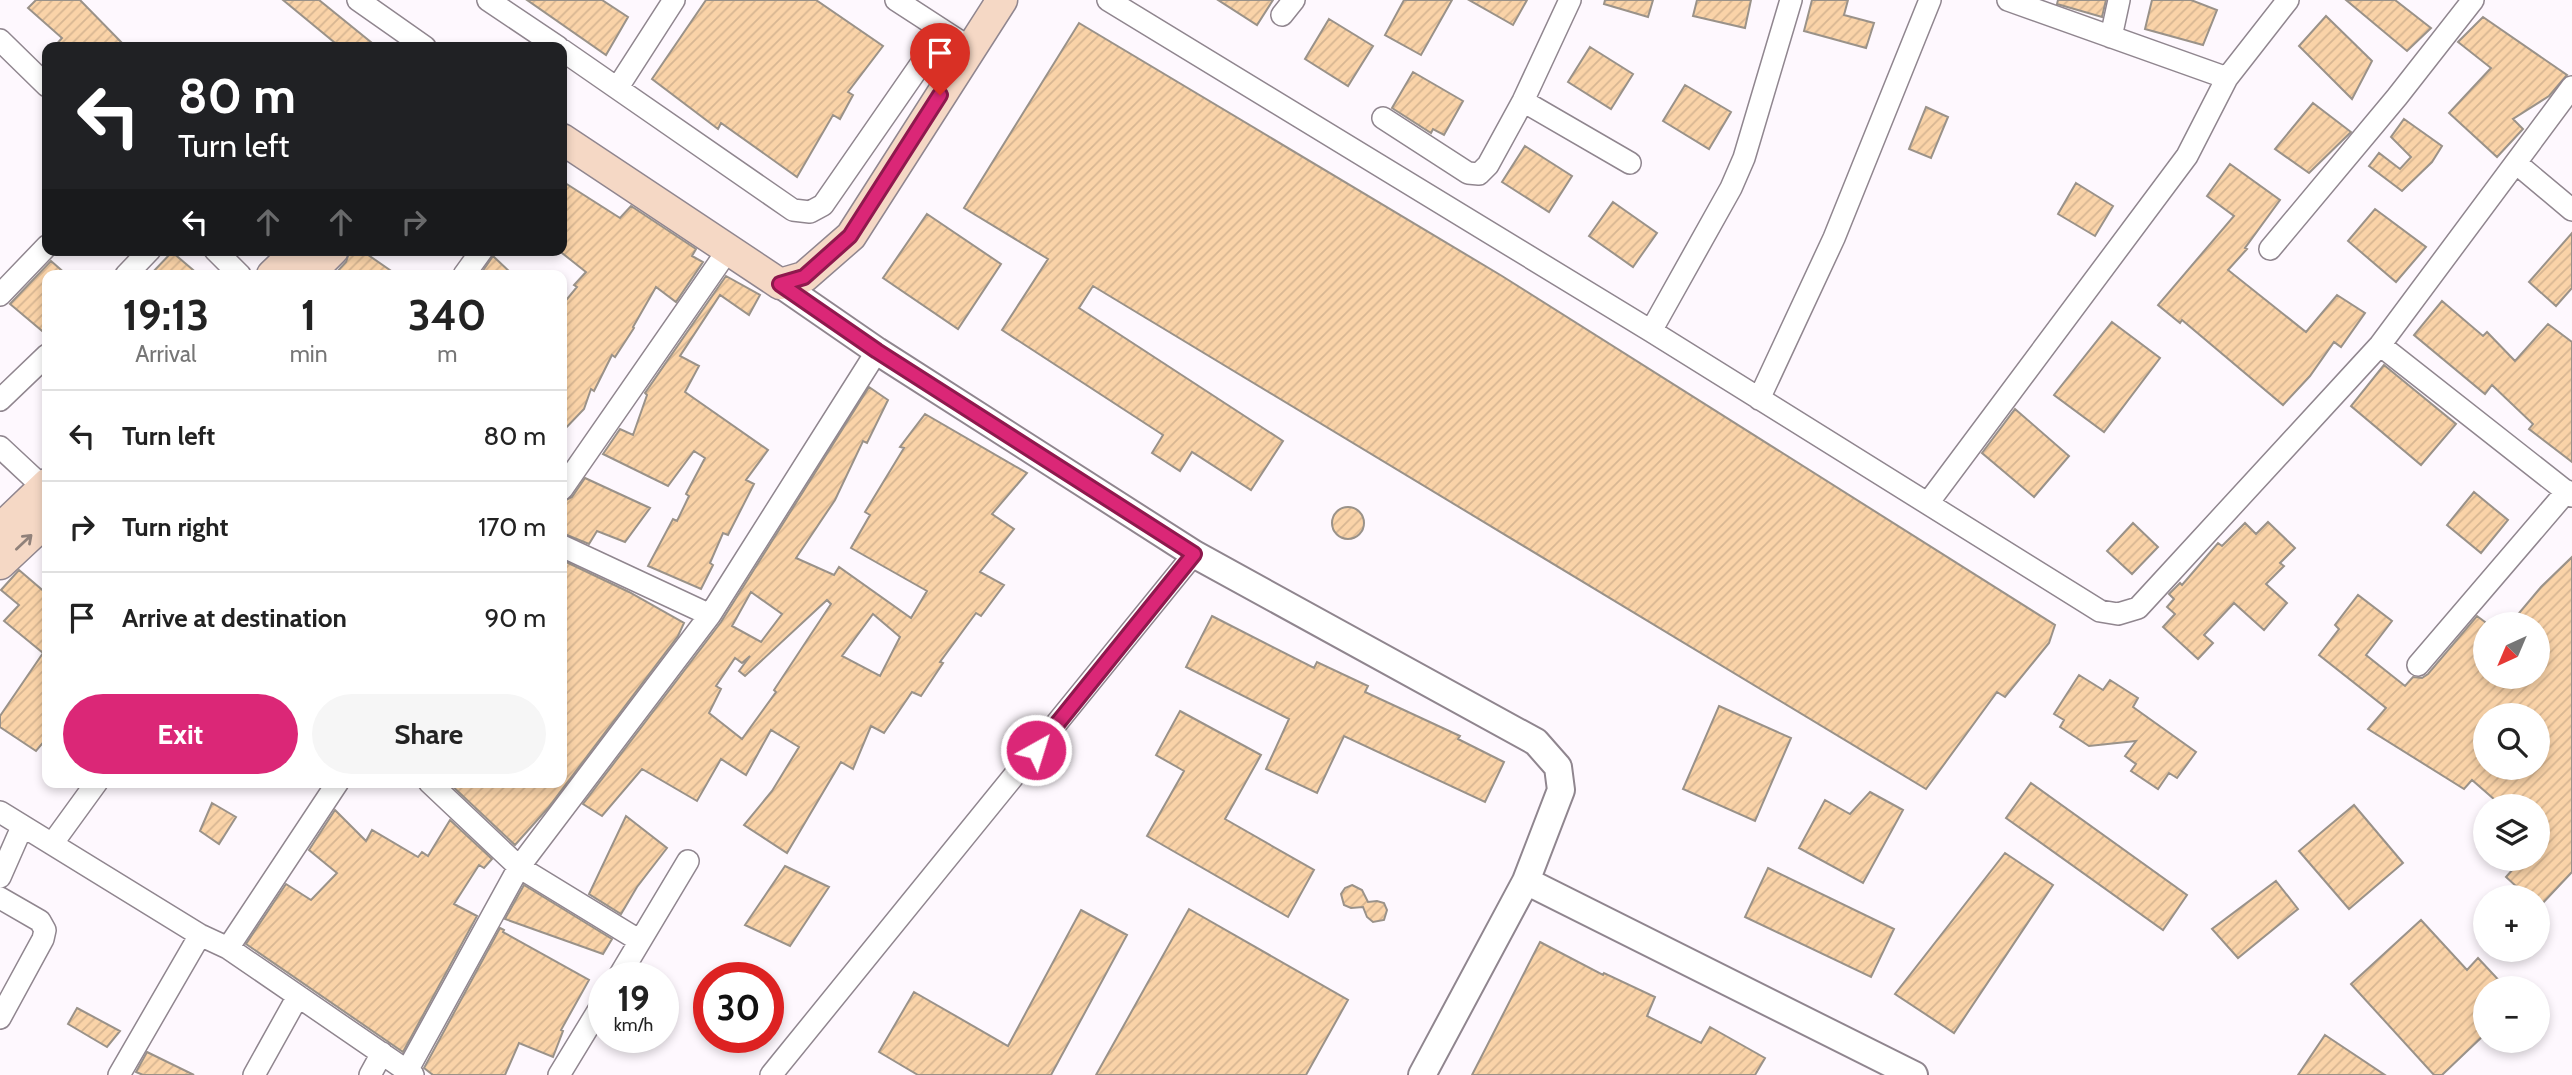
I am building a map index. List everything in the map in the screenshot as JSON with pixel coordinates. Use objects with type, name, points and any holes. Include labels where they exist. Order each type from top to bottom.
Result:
[{"type":"main road","points":[[567,142],[780,284],[804,277],[850,236],[1002,0]]},
{"type":"main road","points":[[277,270],[292,256]]},
{"type":"main road","points":[[313,270],[327,256]]},
{"type":"main road","points":[[0,529],[42,490]]},
{"type":"main road","points":[[0,564],[42,525]]},
{"type":"street","points":[[358,0],[418,42]]},
{"type":"street","points":[[488,0],[551,42]]},
{"type":"street","points":[[618,88],[674,0]]},
{"type":"street","points":[[896,0],[970,48]]},
{"type":"street","points":[[1108,0],[1651,331],[2100,611],[2118,614],[2138,608],[2381,345],[2572,87]]},
{"type":"street","points":[[1383,118],[1468,173],[1479,174],[1488,165],[1523,101],[1570,0]]},
{"type":"street","points":[[1651,331],[1731,188],[1744,158],[1791,0]]},
{"type":"street","points":[[1759,398],[1834,238],[1930,0]]},
{"type":"street","points":[[2008,0],[2227,78]]},
{"type":"street","points":[[2111,37],[2119,0]]},
{"type":"street","points":[[1928,503],[2187,156],[2227,78],[2288,0]]},
{"type":"street","points":[[2270,249],[2397,97],[2473,0]]},
{"type":"street","points":[[567,53],[793,210],[810,212],[823,205],[943,32]]},
{"type":"street","points":[[0,40],[42,81]]},
{"type":"street","points":[[1523,101],[1630,163]]},
{"type":"street","points":[[2516,163],[2572,209]]},
{"type":"street","points":[[567,482],[728,250]]},
{"type":"street","points":[[0,295],[42,251]]},
{"type":"street","points":[[131,270],[144,256]]},
{"type":"street","points":[[221,256],[235,270]]},
{"type":"street","points":[[780,284],[877,351],[1194,554],[1536,742],[1558,767],[1561,790],[1526,881],[1422,1075]]},
{"type":"street","points":[[2381,345],[2569,494],[2418,666]]},
{"type":"street","points":[[0,812],[200,935],[228,948],[410,1073],[519,867],[710,615],[877,351]]},
{"type":"street","points":[[0,400],[42,360]]},
{"type":"street","points":[[0,447],[42,483]]},
{"type":"street","points":[[567,548],[710,615]]},
{"type":"street","points":[[772,1075],[1194,554]]},
{"type":"street","points":[[52,844],[93,788]]},
{"type":"street","points":[[228,948],[334,788]]},
{"type":"street","points":[[435,788],[519,867],[640,941]]},
{"type":"street","points":[[0,877],[22,827]]},
{"type":"street","points":[[628,962],[688,861]]},
{"type":"street","points":[[1526,881],[1914,1075]]},
{"type":"street","points":[[0,898],[40,921],[45,930],[43,939],[0,1018]]},
{"type":"street","points":[[119,1075],[200,935]]},
{"type":"street","points":[[254,1075],[298,996]]},
{"type":"street","points":[[559,1075],[588,1027]]},
{"type":"street","points":[[370,1075],[382,1053]]},
{"type":"building","points":[[36,0],[80,0],[121,42],[58,42],[62,38],[28,8]]},
{"type":"building","points":[[283,0],[319,0],[371,42],[334,42]]},
{"type":"building","points":[[527,0],[602,0],[628,17],[606,55]]},
{"type":"building","points":[[706,0],[816,0],[883,46],[848,92],[853,95],[840,119],[833,115],[797,177],[721,123],[718,129],[652,79]]},
{"type":"building","points":[[1218,0],[1273,0],[1257,25]]},
{"type":"building","points":[[1404,0],[1452,0],[1421,55],[1385,35]]},
{"type":"building","points":[[1469,0],[1527,0],[1513,25]]},
{"type":"building","points":[[1605,0],[1653,0],[1648,17],[1604,4]]},
{"type":"building","points":[[1697,0],[1751,0],[1745,28],[1693,16]]},
{"type":"building","points":[[1812,0],[1848,0],[1844,15],[1874,23],[1866,48],[1804,31]]},
{"type":"building","points":[[2058,0],[2106,0],[2102,17],[2057,4]]},
{"type":"building","points":[[2152,0],[2191,0],[2217,10],[2203,45],[2145,29]]},
{"type":"building","points":[[2346,0],[2395,0],[2431,28],[2407,51]]},
{"type":"building","points":[[2326,16],[2372,61],[2352,99],[2299,46]]},
{"type":"building","points":[[2483,17],[2567,75],[2549,96],[2513,119],[2523,129],[2497,157],[2449,113],[2491,68],[2458,42]]},
{"type":"building","points":[[1329,19],[1373,46],[1348,86],[1305,59]]},
{"type":"building","points":[[1079,23],[1502,276],[2055,625],[2049,643],[2005,697],[1997,692],[1926,789],[1093,286],[1079,308],[1283,441],[1251,490],[1192,452],[1180,471],[1152,453],[1163,435],[1002,330],[1048,259],[964,208]]},
{"type":"building","points":[[1590,47],[1633,74],[1611,109],[1568,82]]},
{"type":"building","points":[[1413,72],[1463,101],[1444,135],[1433,129],[1431,133],[1392,108]]},
{"type":"building","points":[[1685,85],[1731,112],[1709,149],[1663,121]]},
{"type":"building","points":[[2313,103],[2351,132],[2309,173],[2275,149]]},
{"type":"building","points":[[1926,107],[1948,117],[1931,158],[1909,149]]},
{"type":"building","points":[[2404,119],[2442,146],[2432,162],[2402,191],[2369,166],[2379,153],[2400,169],[2411,157],[2391,137]]},
{"type":"building","points":[[1525,146],[1572,176],[1549,212],[1502,182]]},
{"type":"building","points":[[2230,164],[2280,200],[2245,248],[2247,249],[2228,270],[2306,332],[2337,295],[2365,313],[2341,347],[2334,342],[2310,376],[2283,405],[2182,320],[2180,323],[2158,305],[2234,216],[2207,196]]},
{"type":"building","points":[[2076,183],[2113,206],[2095,236],[2058,214]]},
{"type":"building","points":[[567,184],[620,218],[631,206],[696,249],[692,256],[703,262],[676,302],[656,287],[634,328],[615,357],[612,355],[594,391],[591,389],[584,409],[567,427],[567,299],[577,287],[574,285],[586,272],[566,256]]},
{"type":"building","points":[[1613,202],[1657,233],[1633,267],[1589,236]]},
{"type":"building","points":[[2375,209],[2426,247],[2396,282],[2348,241]]},
{"type":"building","points":[[927,214],[1001,264],[958,329],[883,278]]},
{"type":"building","points":[[2572,233],[2572,288],[2556,306],[2529,282]]},
{"type":"building","points":[[168,256],[177,256],[193,270],[155,270]]},
{"type":"building","points":[[348,256],[370,256],[390,270],[339,270]]},
{"type":"building","points":[[493,256],[508,270],[483,270]]},
{"type":"building","points":[[51,261],[61,270],[42,270]]},
{"type":"building","points":[[42,270],[42,331],[10,304]]},
{"type":"building","points":[[726,276],[760,295],[749,315],[720,295],[680,356],[699,366],[685,392],[768,450],[746,480],[754,484],[728,535],[723,533],[710,563],[713,565],[701,589],[648,566],[673,519],[677,521],[689,496],[686,494],[705,458],[694,451],[668,486],[603,454],[620,429],[633,435],[647,395],[645,393]]},
{"type":"building","points":[[2442,301],[2483,336],[2487,332],[2515,361],[2548,324],[2572,342],[2572,462],[2529,429],[2533,424],[2492,385],[2485,394],[2414,335]]},
{"type":"building","points":[[2112,322],[2160,358],[2104,432],[2054,395]]},
{"type":"building","points":[[2384,365],[2456,424],[2421,465],[2351,406]]},
{"type":"building","points":[[869,387],[888,400],[867,443],[863,441],[835,500],[796,558],[834,575],[839,567],[911,618],[927,591],[851,548],[870,515],[865,512],[904,448],[900,447],[925,414],[1027,473],[992,514],[1014,529],[980,572],[1004,585],[981,616],[976,613],[940,662],[943,663],[921,696],[912,692],[884,733],[871,726],[853,769],[841,762],[787,853],[744,825],[772,791],[799,747],[771,730],[746,775],[721,759],[697,801],[642,769],[602,816],[583,804],[721,622]],"holes":[[[751,592],[782,614],[761,642],[732,626]],[[827,600],[831,604],[774,690],[776,692],[742,739],[709,713],[721,689],[716,686],[735,658],[742,663],[750,656],[739,671],[745,676]],[[873,614],[900,637],[880,676],[842,656]]]},
{"type":"building","points":[[2015,409],[2069,456],[2034,497],[1982,453]]},
{"type":"building","points":[[585,478],[650,508],[625,542],[597,531],[589,544],[567,535],[567,500],[572,497]]},
{"type":"building","points":[[2474,492],[2508,520],[2481,553],[2447,525]]},
{"type":"building","points":[[1348,507],[1360,511],[1364,523],[1360,535],[1348,539],[1336,535],[1332,523],[1336,511]]},
{"type":"building","points":[[2268,522],[2295,548],[2280,563],[2284,566],[2266,584],[2287,603],[2264,630],[2234,603],[2204,635],[2213,643],[2198,659],[2163,627],[2175,614],[2167,607],[2174,599],[2169,594],[2180,583],[2182,585],[2218,543],[2222,546],[2245,523],[2256,534]]},
{"type":"building","points":[[2133,523],[2158,547],[2132,574],[2107,551]]},
{"type":"building","points":[[2572,557],[2572,872],[2550,895],[2550,885],[2515,885],[2506,877],[2511,871],[2550,871],[2550,794],[2488,794],[2472,780],[2464,789],[2368,729],[2386,708],[2319,655],[2339,629],[2335,625],[2358,595],[2392,621],[2366,655],[2405,686],[2413,677],[2422,678],[2428,674],[2473,621],[2473,690],[2550,690],[2550,612],[2520,612]]},
{"type":"building","points":[[567,562],[629,592],[684,623],[678,636],[567,783]]},
{"type":"building","points":[[19,570],[42,590],[42,652],[4,621],[19,605],[1,590]]},
{"type":"building","points":[[1212,616],[1314,668],[1317,662],[1368,686],[1365,692],[1460,736],[1458,739],[1504,762],[1485,802],[1344,736],[1317,793],[1266,769],[1289,719],[1186,667]]},
{"type":"building","points":[[42,654],[42,744],[36,751],[0,727],[0,716]]},
{"type":"building","points":[[2079,675],[2103,690],[2110,680],[2138,698],[2133,707],[2196,752],[2177,778],[2169,773],[2158,789],[2131,771],[2136,764],[2125,756],[2136,741],[2089,746],[2060,727],[2064,720],[2054,714]]},
{"type":"building","points":[[1719,706],[1791,738],[1755,821],[1683,789]]},
{"type":"building","points":[[1180,711],[1261,755],[1225,819],[1314,870],[1288,917],[1147,836],[1184,771],[1156,755]]},
{"type":"building","points":[[2031,783],[2187,895],[2163,930],[2006,818]]},
{"type":"building","points":[[454,788],[563,788],[515,845]]},
{"type":"building","points":[[1870,792],[1903,810],[1863,883],[1799,848],[1825,800],[1850,814]]},
{"type":"building","points":[[212,803],[236,817],[219,844],[200,831]]},
{"type":"building","points":[[2354,805],[2403,863],[2349,909],[2299,851]]},
{"type":"building","points":[[335,810],[366,841],[372,830],[418,857],[422,852],[428,856],[450,820],[492,859],[484,868],[479,865],[454,904],[477,916],[403,1052],[246,944],[286,884],[311,900],[337,873],[309,850]]},
{"type":"building","points":[[626,816],[667,848],[637,887],[621,914],[589,894]]},
{"type":"building","points":[[2005,853],[2053,885],[1954,1033],[1895,994]]},
{"type":"building","points":[[785,866],[829,887],[790,946],[745,925]]},
{"type":"building","points":[[1768,868],[1894,929],[1871,977],[1745,917]]},
{"type":"building","points":[[2276,881],[2298,909],[2238,958],[2212,929]]},
{"type":"building","points":[[524,885],[612,939],[603,954],[505,919]]},
{"type":"building","points":[[1352,885],[1362,890],[1368,902],[1384,903],[1387,910],[1384,920],[1373,922],[1367,917],[1363,907],[1351,908],[1344,905],[1341,894],[1345,888]]},
{"type":"building","points":[[1189,909],[1348,1000],[1306,1075],[1096,1075]]},
{"type":"building","points":[[1081,910],[1127,935],[1051,1075],[918,1075],[879,1052],[914,992],[1008,1046]]},
{"type":"building","points":[[2421,920],[2467,970],[2474,962],[2482,962],[2495,976],[2473,976],[2473,1045],[2442,1075],[2434,1075],[2351,984]]},
{"type":"building","points":[[500,928],[588,979],[561,1030],[563,1031],[553,1057],[519,1043],[505,1075],[433,1075],[424,1068]]},
{"type":"building","points":[[1540,942],[1603,975],[1604,973],[1655,997],[1647,1016],[1701,1043],[1710,1027],[1765,1058],[1755,1075],[1472,1075]]},
{"type":"building","points":[[77,1008],[120,1031],[107,1047],[68,1024]]},
{"type":"building","points":[[2325,1035],[2385,1075],[2298,1075]]},
{"type":"building","points":[[147,1052],[194,1075],[143,1075],[136,1072]]},
{"type":"route","points":[[940,95],[850,236],[804,277],[780,284],[877,351],[1194,554],[1036,750]]}]
